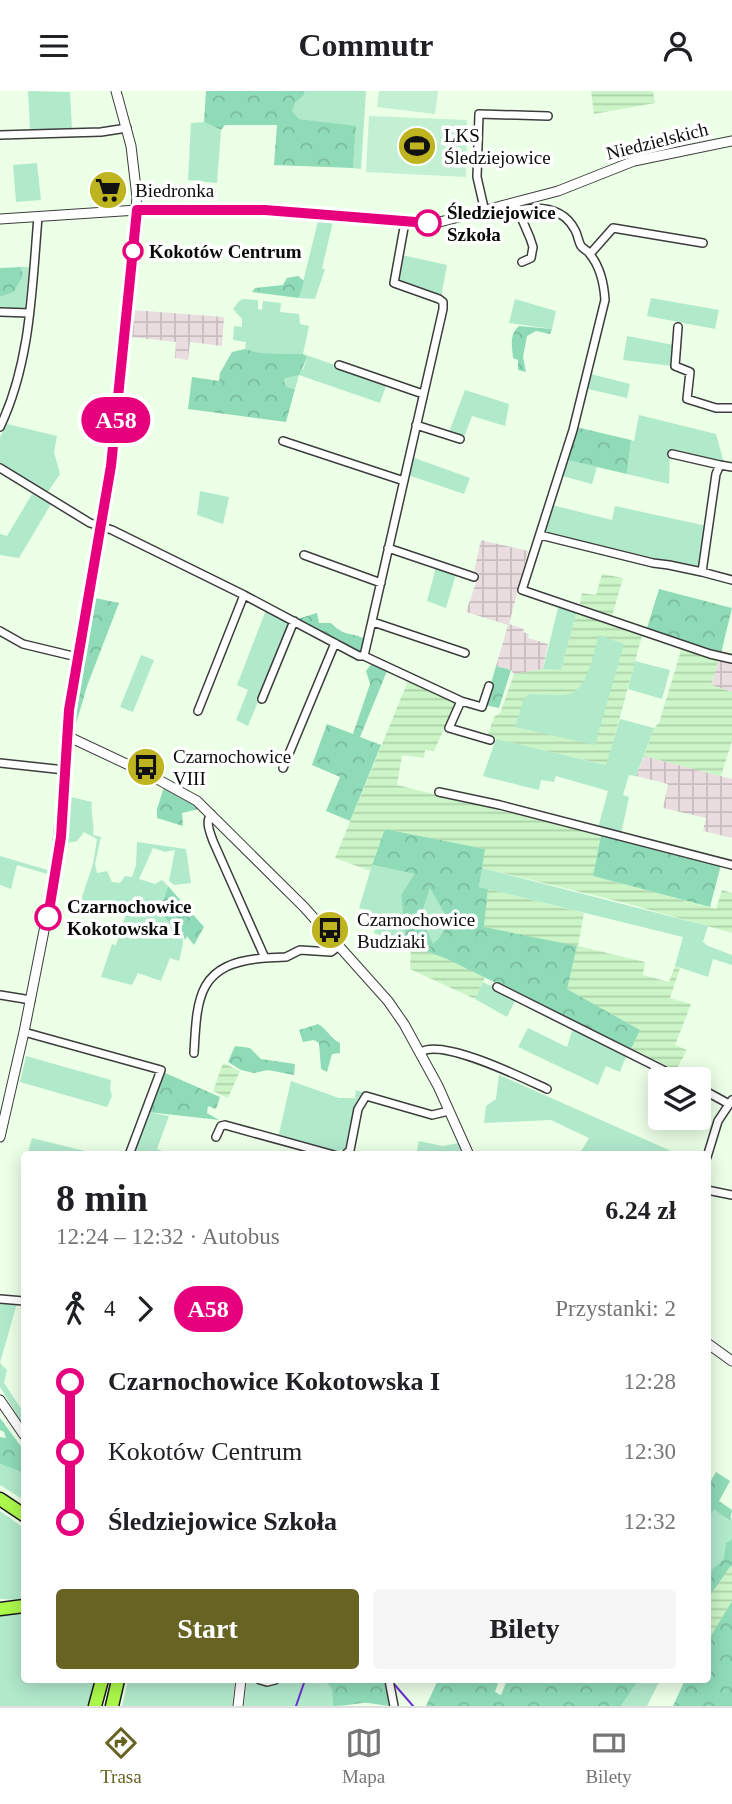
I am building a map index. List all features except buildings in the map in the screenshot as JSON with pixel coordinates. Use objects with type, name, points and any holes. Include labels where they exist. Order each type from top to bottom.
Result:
[{"type":"highway","points":[[0,1499],[21,1513]]},
{"type":"highway","points":[[0,1609],[21,1607]]},
{"type":"highway","points":[[95,1706],[101,1683]]},
{"type":"highway","points":[[112,1706],[117,1683]]},
{"type":"street","points":[[0,1137],[31,1000],[55,875],[77,657],[113,453],[137,210],[136,175],[127,128],[116,91]]},
{"type":"street","points":[[485,212],[477,177],[479,114],[548,116]]},
{"type":"street","points":[[0,135],[101,132],[127,128]]},
{"type":"street","name":"Niedzielskich","points":[[0,219],[137,210],[265,210],[405,222],[445,222],[516,206],[634,161],[732,141]]},
{"type":"street","points":[[522,262],[531,258],[533,247],[516,206],[547,207],[567,220],[575,230],[583,249],[590,254],[603,280],[605,300],[573,430],[522,590],[710,654],[732,659]]},
{"type":"street","points":[[0,427],[20,373],[38,217]]},
{"type":"street","points":[[364,656],[443,302],[394,283],[405,222]]},
{"type":"street","points":[[590,254],[614,228],[703,243]]},
{"type":"street","points":[[0,312],[29,313]]},
{"type":"street","points":[[678,327],[675,366],[690,372],[687,399],[716,408],[732,408]]},
{"type":"street","points":[[339,365],[423,394]]},
{"type":"street","points":[[416,425],[460,439]]},
{"type":"street","points":[[283,441],[404,481]]},
{"type":"street","points":[[672,454],[732,467]]},
{"type":"street","points":[[702,572],[716,474],[720,465]]},
{"type":"street","points":[[0,468],[90,523],[102,526],[244,595],[359,656],[461,701],[482,707],[489,687]]},
{"type":"street","points":[[540,535],[732,580]]},
{"type":"street","points":[[388,548],[474,577]]},
{"type":"street","points":[[304,555],[381,583]]},
{"type":"street","points":[[198,711],[244,595]]},
{"type":"street","points":[[262,699],[295,621]]},
{"type":"street","points":[[373,622],[465,653]]},
{"type":"street","points":[[0,631],[23,644],[77,657]]},
{"type":"street","points":[[283,768],[335,643]]},
{"type":"street","points":[[461,701],[449,728],[490,740]]},
{"type":"street","points":[[67,736],[197,801],[304,907],[388,1001],[421,1052],[467,1151]]},
{"type":"street","points":[[0,763],[65,770]]},
{"type":"street","points":[[439,792],[500,805],[732,865]]},
{"type":"street","points":[[211,814],[208,819],[213,841],[265,958]]},
{"type":"street","points":[[194,1053],[198,1001],[208,980],[233,964],[245,960],[286,957],[300,950],[331,953],[339,946]]},
{"type":"street","points":[[497,987],[657,1067]]},
{"type":"street","points":[[0,995],[31,1000]]},
{"type":"street","points":[[24,1032],[161,1070],[131,1151]]},
{"type":"street","points":[[421,1052],[434,1047],[459,1053],[547,1089]]},
{"type":"street","points":[[709,1151],[718,1121],[731,1102],[711,1093]]},
{"type":"street","points":[[348,1151],[358,1109],[366,1096],[432,1115],[449,1111]]},
{"type":"street","points":[[216,1137],[217,1130],[225,1125],[319,1151]]},
{"type":"street","points":[[711,1191],[732,1195]]},
{"type":"street","points":[[0,1299],[21,1301]]},
{"type":"street","points":[[711,1346],[732,1361]]},
{"type":"street","points":[[0,1400],[21,1431]]},
{"type":"street","points":[[238,1706],[241,1683]]},
{"type":"street","points":[[390,1683],[394,1706]]},
{"type":"shaded area","points":[[133,310],[224,317],[222,346],[190,342],[188,360],[175,358],[176,342],[131,337]]},
{"type":"shaded area","points":[[481,540],[528,551],[509,624],[524,629],[523,632],[529,634],[528,638],[548,644],[543,669],[514,674],[511,670],[496,666],[508,625],[466,612],[479,574],[474,571]]},
{"type":"shaded area","points":[[719,659],[732,662],[732,692],[711,685]]},
{"type":"shaded area","points":[[644,756],[732,779],[732,838],[703,831],[706,818],[663,808],[668,784],[636,776]]},
{"type":"green space","points":[[28,91],[70,92],[72,129],[30,129]]},
{"type":"green space","points":[[206,91],[304,91],[305,94],[295,103],[292,111],[299,119],[356,126],[353,168],[274,165],[277,125],[225,125],[221,130],[204,122]]},
{"type":"green space","points":[[304,91],[366,91],[361,169],[353,168],[356,127],[299,119],[291,111],[305,94]]},
{"type":"green space","points":[[379,91],[438,91],[435,114],[377,107]]},
{"type":"green space","points":[[591,91],[653,91],[655,103],[594,114]]},
{"type":"green space","name":"LKS Śledziejowice","points":[[369,116],[467,120],[466,177],[366,172]]},
{"type":"green space","points":[[204,122],[221,130],[217,183],[188,180],[191,123]]},
{"type":"green space","points":[[37,163],[41,200],[16,202],[13,165]]},
{"type":"green space","points":[[318,221],[333,222],[322,268],[325,269],[315,299],[299,298]]},
{"type":"green space","points":[[402,255],[447,265],[441,297],[397,280]]},
{"type":"green space","points":[[21,267],[29,267],[25,309],[0,310],[0,297],[14,292],[23,276]]},
{"type":"green space","points":[[21,267],[23,276],[14,292],[0,297],[0,268]]},
{"type":"green space","points":[[298,276],[304,281],[299,298],[252,292],[255,288],[283,285],[287,278]]},
{"type":"green space","points":[[651,298],[719,310],[715,329],[647,316]]},
{"type":"green space","points":[[243,299],[258,300],[258,309],[262,310],[263,301],[281,303],[280,312],[299,314],[300,324],[309,326],[303,354],[260,353],[245,349],[246,342],[233,340],[234,326],[242,327],[242,319],[233,309]]},
{"type":"green space","points":[[515,299],[556,311],[552,329],[509,323]]},
{"type":"green space","points":[[519,326],[552,329],[550,334],[536,331],[527,336],[523,357],[526,372],[518,370],[518,360],[513,358],[512,337]]},
{"type":"green space","points":[[627,336],[674,345],[672,366],[623,360]]},
{"type":"green space","points":[[245,349],[260,353],[303,354],[307,357],[299,375],[285,378],[287,387],[295,389],[286,422],[188,409],[192,377],[219,381],[220,373],[232,352]]},
{"type":"green space","points":[[303,354],[387,383],[380,403],[299,375],[295,389],[287,387],[285,378],[303,369],[307,357]]},
{"type":"green space","points":[[591,374],[630,384],[627,398],[588,389]]},
{"type":"green space","points":[[465,390],[509,404],[505,426],[472,416],[464,437],[449,432]]},
{"type":"green space","points":[[639,415],[716,434],[724,463],[670,450],[669,484],[627,474],[631,440],[634,441]]},
{"type":"green space","points":[[7,424],[57,436],[54,452],[60,474],[47,493],[0,465],[0,437]]},
{"type":"green space","points":[[576,427],[631,440],[627,474],[567,460]]},
{"type":"green space","points":[[412,457],[470,478],[464,494],[408,475]]},
{"type":"green space","points":[[567,460],[597,467],[592,484],[562,476]]},
{"type":"green space","points":[[200,491],[229,497],[223,524],[197,515]]},
{"type":"green space","points":[[32,494],[51,504],[19,558],[0,555],[0,534],[7,536]]},
{"type":"green space","points":[[552,505],[612,520],[615,506],[707,526],[700,568],[656,562],[546,534],[544,528]]},
{"type":"green space","points":[[436,567],[456,574],[446,608],[427,601]]},
{"type":"green space","points":[[602,574],[623,578],[612,616],[580,604],[582,593],[596,595]]},
{"type":"green space","points":[[659,589],[732,608],[721,653],[647,628]]},
{"type":"green space","points":[[95,598],[119,603],[87,686],[74,731],[80,680]]},
{"type":"green space","points":[[559,604],[577,610],[561,670],[543,669]]},
{"type":"green space","points":[[266,610],[287,620],[289,627],[248,726],[236,720],[248,690],[237,685]]},
{"type":"green space","points":[[577,610],[643,632],[607,765],[487,737],[494,717],[500,713],[514,674],[543,669],[561,670]]},
{"type":"green space","points":[[317,613],[319,623],[331,623],[344,633],[365,639],[363,651],[359,653],[294,620]]},
{"type":"green space","points":[[599,635],[624,644],[595,745],[515,727],[524,698],[529,694],[564,695],[581,686]]},
{"type":"green space","points":[[682,647],[719,659],[711,685],[732,692],[732,741],[721,776],[644,756],[654,728],[659,723]]},
{"type":"green space","points":[[141,655],[154,660],[133,712],[120,707]]},
{"type":"green space","points":[[635,661],[670,670],[662,699],[628,689]]},
{"type":"green space","points":[[372,663],[387,671],[360,737],[381,745],[350,821],[326,811],[340,777],[312,765],[327,724],[353,734],[370,684],[366,671]]},
{"type":"green space","points":[[496,666],[511,670],[499,708],[485,705]]},
{"type":"green space","points":[[408,681],[456,702],[434,751],[425,750],[424,758],[402,755],[397,785],[601,835],[593,876],[716,909],[722,890],[732,893],[732,933],[625,903],[482,868],[484,849],[385,829],[370,871],[335,858]]},
{"type":"green space","points":[[620,719],[654,728],[636,776],[629,775],[623,795],[629,797],[621,834],[598,828],[608,791],[556,776],[554,782],[541,780],[539,790],[483,776],[496,739],[606,765]]},
{"type":"green space","points":[[164,787],[199,809],[182,813],[183,826],[157,818]]},
{"type":"green space","points":[[71,797],[92,802],[93,835],[101,837],[95,864],[97,873],[107,871],[112,882],[120,883],[125,876],[132,877],[136,865],[137,842],[186,849],[191,883],[174,885],[169,881],[175,850],[165,852],[153,848],[139,879],[155,884],[162,880],[168,886],[159,912],[178,928],[183,937],[179,961],[170,958],[161,981],[138,973],[132,985],[101,977],[112,944],[116,945],[127,911],[81,900],[93,864],[97,839],[84,832],[77,841],[67,843]]},
{"type":"green space","points":[[385,829],[485,849],[479,887],[488,889],[484,927],[577,946],[567,989],[640,1030],[631,1049],[447,959],[406,944],[401,895],[414,874],[372,865]],"holes":[[[430,888],[449,922],[433,944],[421,916]]]},
{"type":"green space","points":[[601,835],[721,865],[710,907],[593,876]]},
{"type":"green space","points":[[0,856],[51,871],[51,875],[17,865],[11,889],[0,885]]},
{"type":"green space","points":[[372,865],[414,874],[401,895],[406,944],[374,933],[378,915],[359,908]]},
{"type":"green space","points":[[482,868],[708,926],[703,942],[732,955],[732,965],[713,959],[708,977],[675,966],[683,937],[479,887]]},
{"type":"green space","points":[[168,886],[204,927],[194,945],[187,936],[185,940],[182,932],[159,913]]},
{"type":"green space","points":[[430,887],[449,922],[433,945],[421,916]]},
{"type":"green space","points":[[488,889],[584,913],[578,946],[645,962],[643,975],[669,982],[675,966],[680,968],[670,998],[691,1004],[675,1045],[687,1050],[678,1067],[670,1067],[631,1049],[640,1030],[567,989],[484,928]]},
{"type":"green space","points":[[411,946],[485,977],[475,999],[410,969]]},
{"type":"green space","points":[[483,982],[516,999],[507,1017],[475,999]]},
{"type":"green space","points":[[318,1024],[340,1043],[340,1053],[332,1054],[327,1072],[321,1069],[319,1043],[314,1040],[303,1042],[299,1030]]},
{"type":"green space","points":[[528,1028],[567,1047],[573,1028],[627,1054],[620,1072],[606,1066],[598,1085],[518,1047]]},
{"type":"green space","points":[[235,1046],[250,1048],[261,1059],[295,1064],[294,1075],[268,1070],[254,1073],[241,1070],[228,1062]]},
{"type":"green space","points":[[26,1056],[111,1080],[112,1096],[107,1107],[20,1082]]},
{"type":"green space","points":[[223,1063],[240,1071],[228,1098],[213,1091]]},
{"type":"green space","points":[[163,1072],[220,1097],[216,1109],[208,1106],[207,1113],[219,1120],[148,1112]]},
{"type":"green space","points":[[499,1075],[671,1151],[581,1151],[589,1138],[551,1120],[484,1123],[486,1106],[496,1099]]},
{"type":"green space","points":[[291,1081],[339,1098],[355,1098],[356,1090],[365,1093],[354,1107],[345,1149],[330,1151],[278,1138]]},
{"type":"green space","points":[[148,1112],[169,1116],[157,1149],[162,1151],[133,1151]]},
{"type":"green space","points":[[32,1138],[85,1151],[28,1151]]},
{"type":"green space","points":[[419,1141],[443,1146],[459,1143],[462,1151],[417,1151]]},
{"type":"green space","points":[[0,1302],[17,1303],[0,1363]]},
{"type":"green space","points":[[0,1363],[7,1370],[4,1383],[21,1408],[21,1422],[0,1387]]},
{"type":"green space","points":[[0,1418],[21,1447],[21,1472],[0,1464],[0,1437],[6,1438],[0,1430]]},
{"type":"green space","points":[[0,1464],[21,1472],[21,1498],[0,1485]]},
{"type":"green space","points":[[716,1472],[730,1481],[719,1501],[732,1510],[730,1521],[714,1509],[711,1514],[711,1480]]},
{"type":"green space","points":[[714,1508],[729,1521],[732,1517],[732,1539],[726,1543],[725,1559],[711,1571],[711,1514]]},
{"type":"green space","points":[[0,1511],[21,1526],[21,1600],[0,1599]]},
{"type":"green space","points":[[732,1539],[732,1564],[711,1594],[711,1570],[724,1559],[726,1543]]},
{"type":"green space","points":[[732,1564],[732,1601],[711,1635],[711,1594]]},
{"type":"green space","points":[[732,1601],[732,1706],[673,1706],[684,1683],[711,1683],[711,1635]]},
{"type":"green space","points":[[21,1614],[21,1683],[95,1683],[88,1706],[0,1706],[0,1615]]},
{"type":"green space","points":[[127,1683],[235,1683],[232,1706],[122,1706]]},
{"type":"green space","points":[[247,1683],[325,1683],[332,1689],[333,1706],[244,1706]]},
{"type":"green space","points":[[326,1683],[387,1683],[391,1706],[365,1703],[333,1706],[332,1689]]},
{"type":"green space","points":[[437,1683],[498,1683],[495,1692],[501,1695],[506,1683],[636,1683],[621,1706],[426,1706]]},
{"type":"green space","points":[[658,1683],[647,1706],[621,1706],[636,1684]]},
{"type":"waterway","points":[[296,1706],[304,1683]]},
{"type":"waterway","points":[[394,1684],[413,1706]]},
{"type":"bus line","name":"A58","points":[[48,917],[61,837],[69,710],[111,466],[137,210],[265,210],[428,223]]},
{"type":"place","name":"LKS Śledziejowice","points":[[417,146]]},
{"type":"place","name":"Biedronka","points":[[108,190]]},
{"type":"place","name":"Śledziejowice Szkoła","points":[[428,223]]},
{"type":"place","name":"Kokotów Centrum","points":[[133,251]]},
{"type":"place","name":"Czarnochowice VIII","points":[[146,767]]},
{"type":"place","name":"Czarnochowice Kokotowska I","points":[[48,917]]},
{"type":"place","name":"Czarnochowice Budziaki","points":[[330,930]]}]
